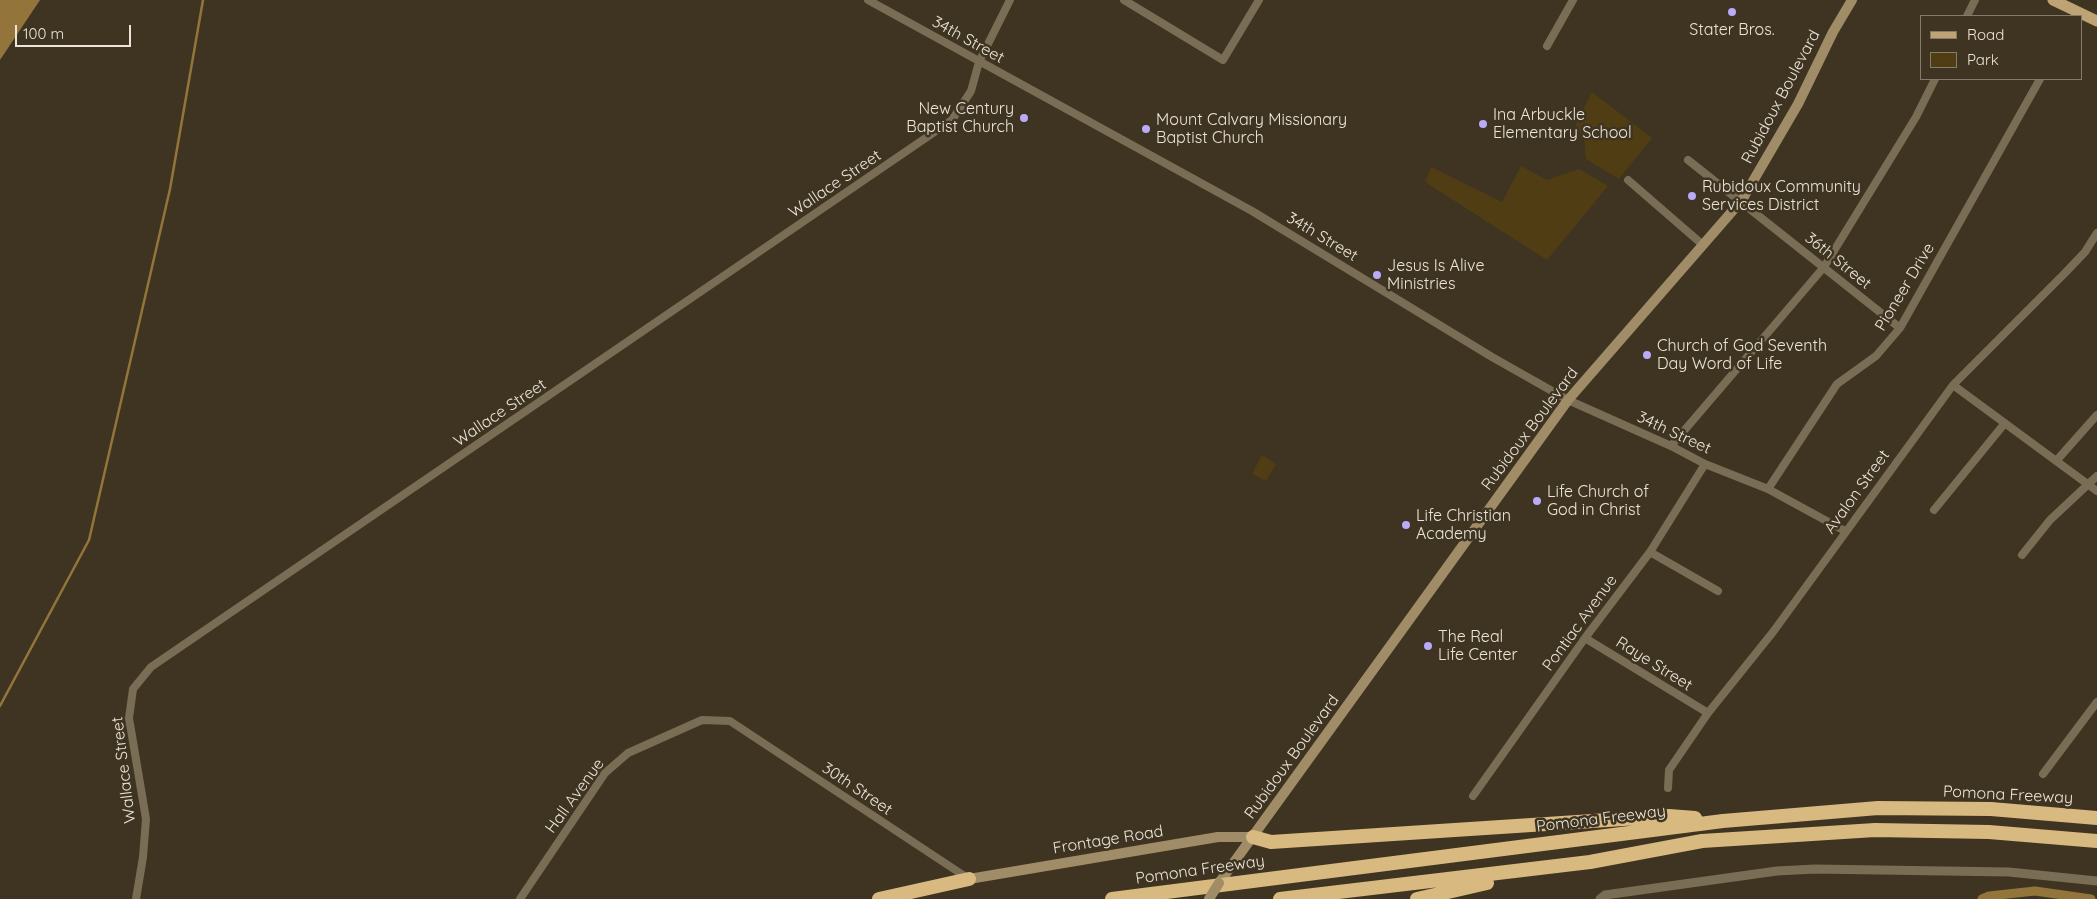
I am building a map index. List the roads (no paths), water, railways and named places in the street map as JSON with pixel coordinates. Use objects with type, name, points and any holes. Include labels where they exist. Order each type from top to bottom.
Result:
[{"type":"highway","name":"Pomona Freeway","points":[[1112,899],[1723,820],[1878,808],[1991,809],[2097,818]]},
{"type":"highway","points":[[1253,837],[1269,842],[1669,816],[1723,820]]},
{"type":"highway","points":[[1417,899],[1590,862],[1702,841],[1875,830],[1989,832],[2097,841]]},
{"type":"highway","points":[[1280,899],[1590,862]]},
{"type":"highway","points":[[879,899],[969,878]]},
{"type":"main road","name":"Rubidoux Boulevard","points":[[1209,899],[1568,400],[1742,200],[1798,104],[1833,32],[1852,0]]},
{"type":"main road","points":[[2053,0],[2076,14]]},
{"type":"main road","points":[[2082,16],[2097,21]]},
{"type":"main road","name":"Frontage Road","points":[[969,878],[1218,837],[1253,837]]},
{"type":"street","name":"34th Street","points":[[868,0],[1252,211],[1492,357],[1568,400],[1672,446],[1705,464],[1768,490],[1845,531]]},
{"type":"street","name":"Wallace Street","points":[[136,899],[144,857],[146,819],[129,718],[133,689],[151,667],[952,120],[971,91],[979,62],[1010,0]]},
{"type":"street","points":[[1124,0],[1223,60],[1258,0]]},
{"type":"street","points":[[1547,46],[1573,0]]},
{"type":"street","points":[[1968,15],[1976,0]]},
{"type":"street","points":[[1672,446],[1824,268],[1916,116],[1934,80]]},
{"type":"street","name":"Pioneer Drive","points":[[1768,490],[1837,384],[1876,356],[1900,328],[2039,80]]},
{"type":"street","name":"36th Street","points":[[1688,160],[1742,200],[1900,328]]},
{"type":"street","points":[[1628,180],[1702,245]]},
{"type":"street","name":"Avalon Street","points":[[1668,788],[1669,770],[1708,713],[1773,632],[1953,385],[2085,252],[2097,233]]},
{"type":"street","points":[[1953,385],[2097,492]]},
{"type":"street","points":[[2056,460],[2097,415]]},
{"type":"street","points":[[1934,510],[2005,423]]},
{"type":"street","name":"Pontiac Avenue","points":[[1473,796],[1585,638],[1650,552],[1705,464]]},
{"type":"street","points":[[2022,555],[2050,520],[2097,476]]},
{"type":"street","points":[[1650,552],[1718,591]]},
{"type":"street","name":"Raye Street","points":[[1585,638],[1708,713]]},
{"type":"street","points":[[2044,774],[2097,702]]},
{"type":"street","name":"Hall Avenue","points":[[520,899],[605,773],[628,753],[702,720],[730,721]]},
{"type":"street","name":"30th Street","points":[[730,721],[969,878]]},
{"type":"street","points":[[1600,899],[1605,896],[1768,872],[1815,869],[2010,872],[2097,881]]},
{"type":"waterway","points":[[0,706],[89,540],[170,189],[203,0]]},
{"type":"waterway","points":[[1982,899],[1989,896],[2035,891],[2091,899]]},
{"type":"place","name":"Stater Bros.","points":[[1732,12]]},
{"type":"place","name":"New Century Baptist Church","points":[[1024,118]]},
{"type":"place","name":"Ina Arbuckle Elementary School","points":[[1483,124]]},
{"type":"place","name":"Mount Calvary Missionary Baptist Church","points":[[1146,129]]},
{"type":"place","name":"Rubidoux Community Services District","points":[[1692,196]]},
{"type":"place","name":"Jesus Is Alive Ministries","points":[[1377,275]]},
{"type":"place","name":"Church of God Seventh Day Word of Life","points":[[1647,355]]},
{"type":"place","name":"Life Church of God in Christ","points":[[1537,501]]},
{"type":"place","name":"Life Christian Academy","points":[[1406,525]]},
{"type":"place","name":"The Real Life Center","points":[[1428,646]]}]
